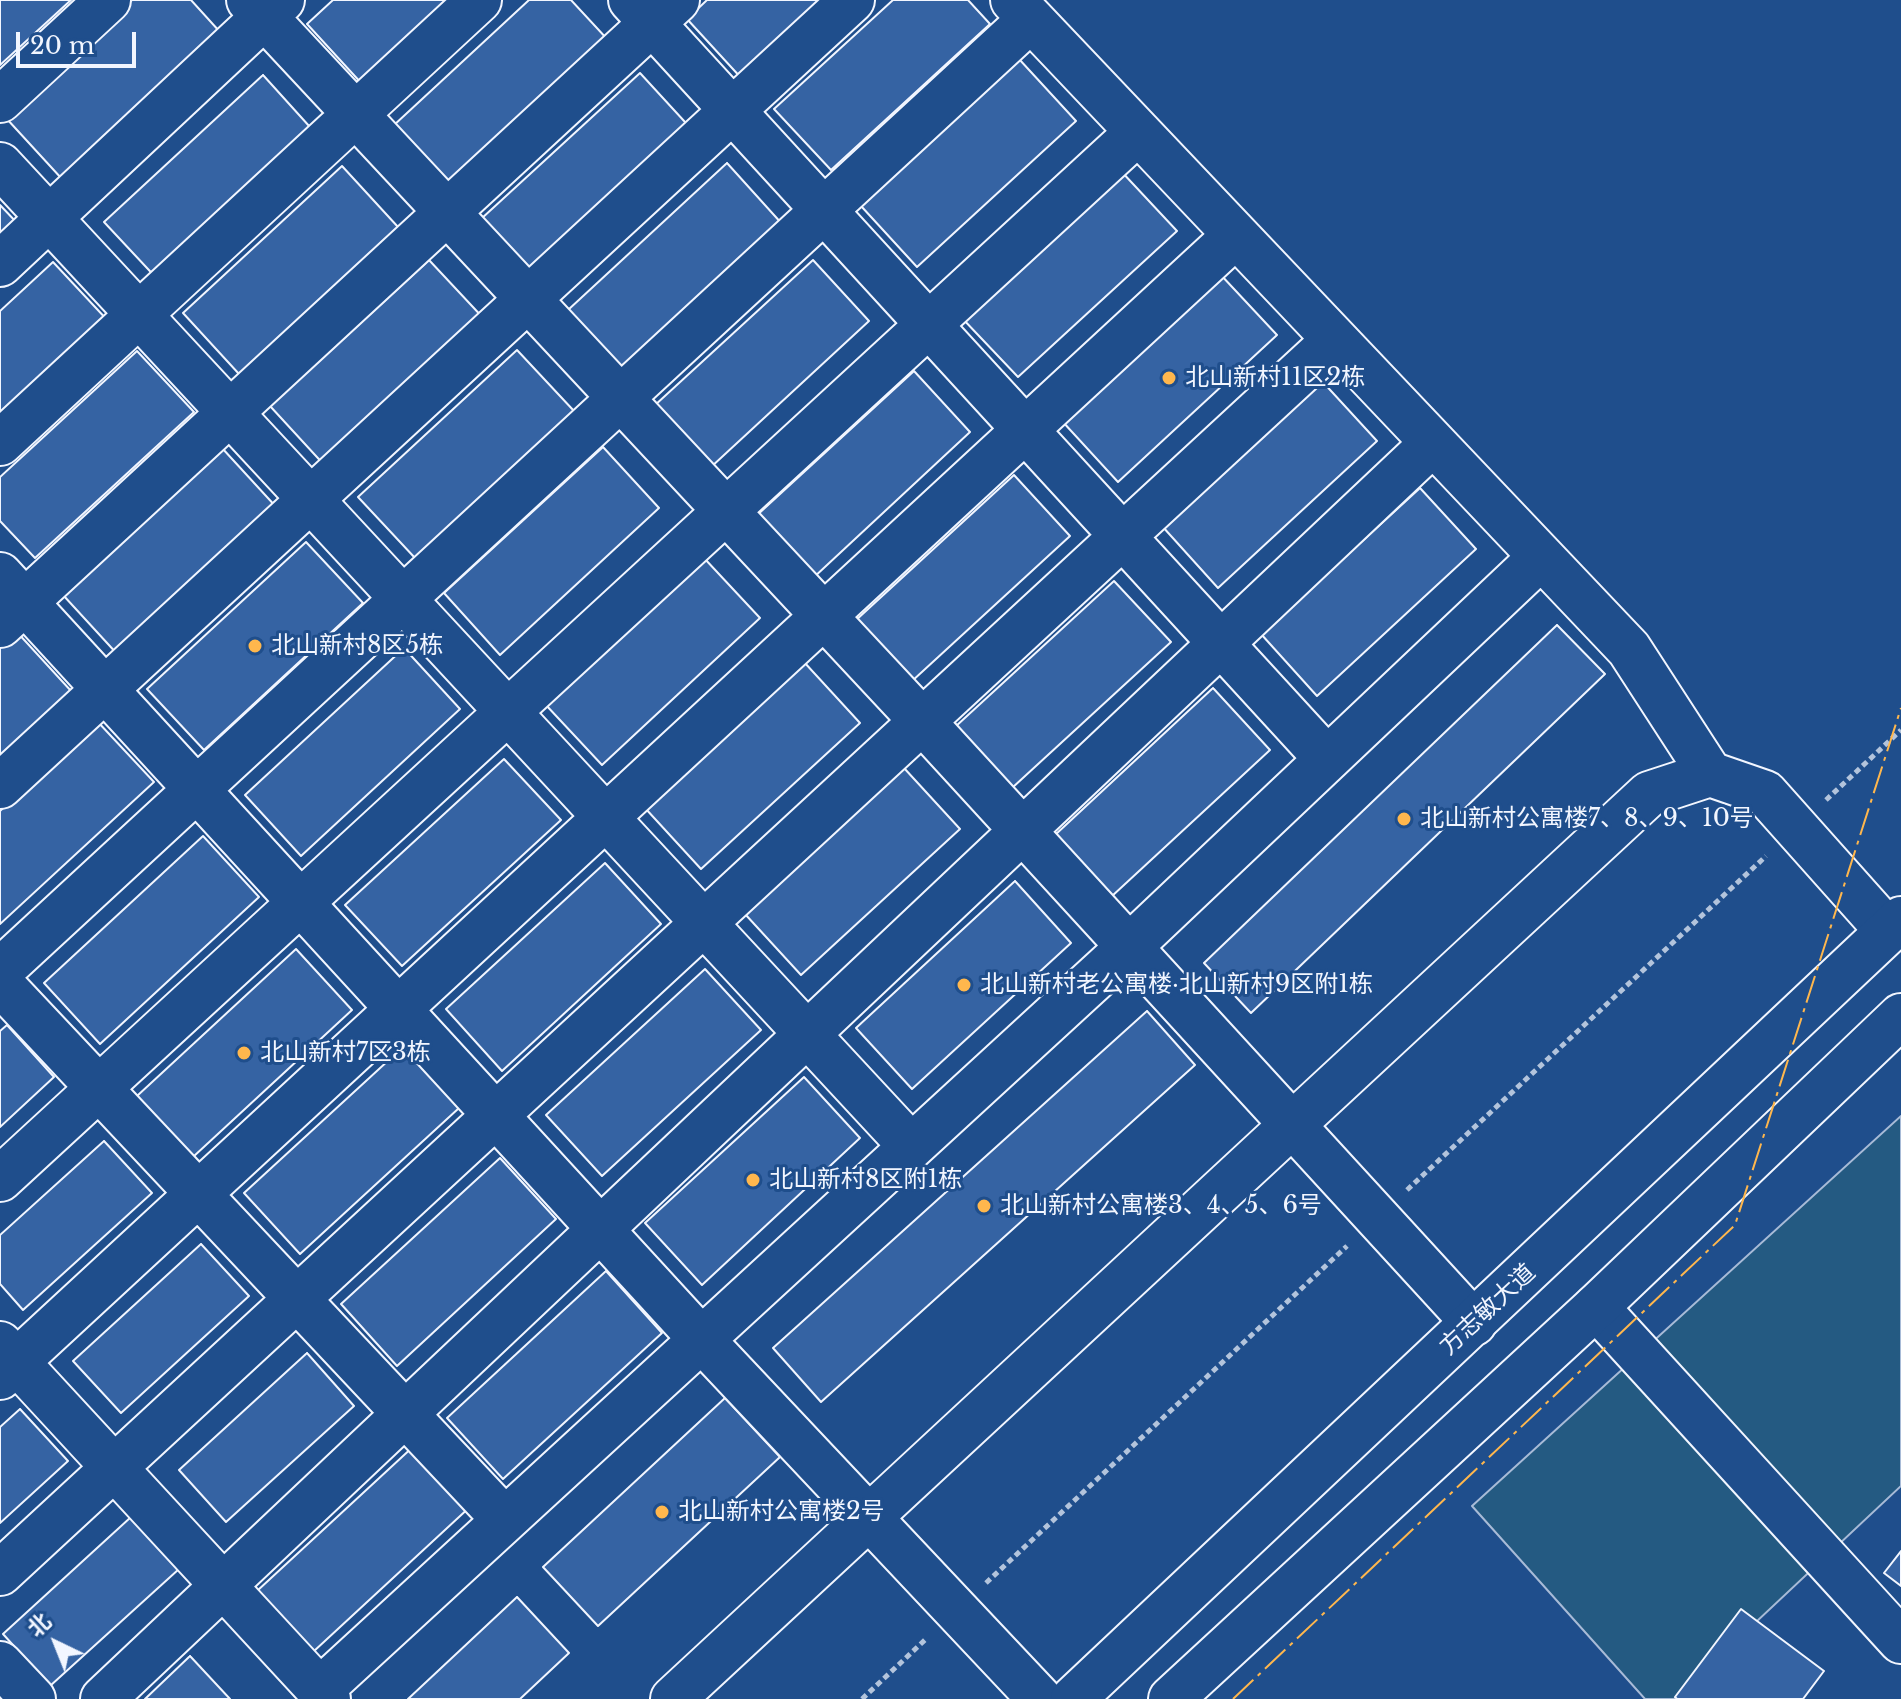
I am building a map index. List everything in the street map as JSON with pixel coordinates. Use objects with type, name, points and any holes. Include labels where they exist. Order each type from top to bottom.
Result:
[{"type":"main road","points":[[0,100],[108,0]]},
{"type":"main road","points":[[0,443],[479,0]]},
{"type":"main road","points":[[0,786],[852,0]]},
{"type":"main road","points":[[0,264],[265,6],[355,114],[922,721],[1474,1323]]},
{"type":"main road","points":[[1040,1699],[600,1230],[105,689],[8,601],[230,412],[447,213],[653,8],[732,111],[1327,759]]},
{"type":"main road","points":[[0,971],[824,210],[1022,10],[1629,649],[1710,774]]},
{"type":"main road","points":[[0,1179],[1138,132]]},
{"type":"main road","points":[[0,165],[911,1146]]},
{"type":"main road","points":[[1236,235],[197,1194],[5,1361],[114,1467],[324,1695],[505,1520],[1130,946],[1541,557]]},
{"type":"main road","points":[[0,1573],[1335,340]]},
{"type":"main road","points":[[103,1699],[1433,443]]},
{"type":"main road","points":[[673,1699],[1649,794],[1710,774],[1765,793],[1895,925]]},
{"type":"main road","name":"方志敏大道","points":[[1073,1699],[1895,925]]},
{"type":"main road","points":[[0,983],[505,1520]]},
{"type":"main road","points":[[1171,1699],[1596,1307],[1901,1016]]},
{"type":"main road","points":[[1596,1307],[1901,1641]]},
{"type":"main road","points":[[0,1664],[33,1699]]},
{"type":"shaded area","points":[[1901,1116],[1901,1486],[1674,1699],[1645,1699],[1472,1506]]},
{"type":"building","points":[[0,0],[71,0],[0,65]]},
{"type":"building","points":[[132,0],[191,0],[220,32],[62,179],[6,118]]},
{"type":"building","points":[[333,0],[456,0],[363,85],[307,24]]},
{"type":"building","points":[[529,0],[571,0],[608,40],[450,187],[393,126]]},
{"type":"building","points":[[707,0],[830,0],[743,80],[687,19]]},
{"type":"building","points":[[893,0],[968,0],[990,24],[831,170],[774,109]]},
{"type":"building","points":[[1019,59],[1076,121],[917,267],[861,206]]},
{"type":"building","points":[[640,73],[696,134],[537,281],[481,219]]},
{"type":"building","points":[[263,75],[319,137],[161,283],[104,222]]},
{"type":"building","points":[[727,163],[783,225],[624,371],[568,310]]},
{"type":"building","points":[[342,166],[398,227],[239,374],[183,313]]},
{"type":"building","points":[[1120,170],[1177,231],[1018,377],[961,317]]},
{"type":"building","points":[[0,205],[18,224],[0,241]]},
{"type":"building","points":[[429,260],[486,321],[327,468],[270,406]]},
{"type":"building","points":[[813,260],[869,321],[710,468],[654,406]]},
{"type":"building","points":[[53,262],[110,323],[0,424],[0,311]]},
{"type":"building","name":"北山新村11区2栋","points":[[1220,274],[1277,335],[1118,482],[1062,421]]},
{"type":"building","points":[[517,350],[574,411],[415,558],[358,497]]},
{"type":"building","points":[[137,351],[194,412],[35,558],[0,521],[0,477]]},
{"type":"building","points":[[914,371],[970,432],[812,579],[755,517]]},
{"type":"building","points":[[1321,380],[1377,441],[1218,588],[1162,526]]},
{"type":"building","points":[[603,447],[659,508],[500,655],[444,593]]},
{"type":"building","points":[[222,448],[278,509],[119,656],[63,595]]},
{"type":"building","points":[[1014,475],[1070,536],[911,682],[855,621]]},
{"type":"building","points":[[1420,488],[1476,549],[1317,696],[1261,634]]},
{"type":"building","name":"北山新村8区5栋","points":[[306,542],[363,603],[204,750],[147,689]]},
{"type":"building","points":[[704,558],[760,618],[602,765],[545,704]]},
{"type":"building","points":[[1114,581],[1171,642],[1012,788],[955,727]]},
{"type":"building","name":"北山新村公寓楼7、8、9、10号","points":[[1557,625],[1605,674],[1251,1013],[1204,963]]},
{"type":"building","points":[[16,631],[72,692],[0,759],[0,646]]},
{"type":"building","points":[[404,648],[460,709],[301,856],[245,795]]},
{"type":"building","points":[[804,662],[860,723],[701,869],[645,808]]},
{"type":"building","points":[[1213,688],[1270,750],[1111,897],[1055,835]]},
{"type":"building","points":[[97,721],[154,782],[0,924],[0,811]]},
{"type":"building","points":[[504,759],[561,820],[402,966],[345,905]]},
{"type":"building","points":[[904,768],[960,829],[801,975],[745,914]]},
{"type":"building","points":[[203,836],[259,897],[100,1044],[44,983]]},
{"type":"building","points":[[605,863],[661,924],[502,1071],[446,1009]]},
{"type":"building","name":"北山新村老公寓楼·北山新村9区附1栋","points":[[1015,881],[1071,943],[912,1089],[856,1028]]},
{"type":"building","name":"北山新村7区3栋","points":[[296,949],[352,1010],[193,1157],[137,1096]]},
{"type":"building","points":[[705,969],[761,1030],[602,1176],[546,1115]]},
{"type":"building","name":"北山新村公寓楼3、4、5、6号","points":[[1147,1011],[1195,1065],[821,1402],[773,1348]]},
{"type":"building","points":[[7,1025],[54,1077],[0,1127],[0,1031]]},
{"type":"building","points":[[403,1047],[459,1108],[300,1254],[244,1193]]},
{"type":"building","name":"北山新村8区附1栋","points":[[804,1077],[860,1138],[702,1285],[645,1223]]},
{"type":"building","points":[[104,1141],[152,1193],[23,1310],[0,1284],[0,1235]]},
{"type":"building","points":[[500,1158],[556,1219],[397,1366],[341,1304]]},
{"type":"building","points":[[201,1244],[249,1296],[121,1413],[73,1361]]},
{"type":"building","points":[[606,1271],[662,1333],[503,1479],[447,1418]]},
{"type":"building","points":[[307,1353],[354,1406],[226,1522],[179,1470]]},
{"type":"building","name":"北山新村公寓楼2号","points":[[725,1398],[780,1457],[598,1626],[543,1567]]},
{"type":"building","points":[[20,1409],[68,1461],[0,1523],[0,1427]]},
{"type":"building","points":[[416,1444],[472,1505],[313,1652],[257,1591]]},
{"type":"building","points":[[131,1517],[179,1569],[50,1686],[3,1634]]},
{"type":"building","points":[[1901,1551],[1901,1586],[1884,1573]]},
{"type":"building","points":[[517,1597],[569,1653],[520,1699],[408,1699]]},
{"type":"building","points":[[1741,1609],[1824,1671],[1803,1699],[1677,1699],[1675,1697]]},
{"type":"building","points":[[190,1656],[230,1699],[145,1699]]},
{"type":"power","points":[[1233,1699],[1735,1225],[1901,708]]},
{"type":"place","name":"北山新村11区2栋","points":[[1169,378]]},
{"type":"place","name":"北山新村8区5栋","points":[[255,646]]},
{"type":"place","name":"北山新村公寓楼7、8、9、10号","points":[[1404,819]]},
{"type":"place","name":"北山新村老公寓楼·北山新村9区附1栋","points":[[964,985]]},
{"type":"place","name":"北山新村7区3栋","points":[[244,1053]]},
{"type":"place","name":"北山新村8区附1栋","points":[[753,1180]]},
{"type":"place","name":"北山新村公寓楼3、4、5、6号","points":[[984,1206]]},
{"type":"place","name":"北山新村公寓楼2号","points":[[662,1512]]}]
